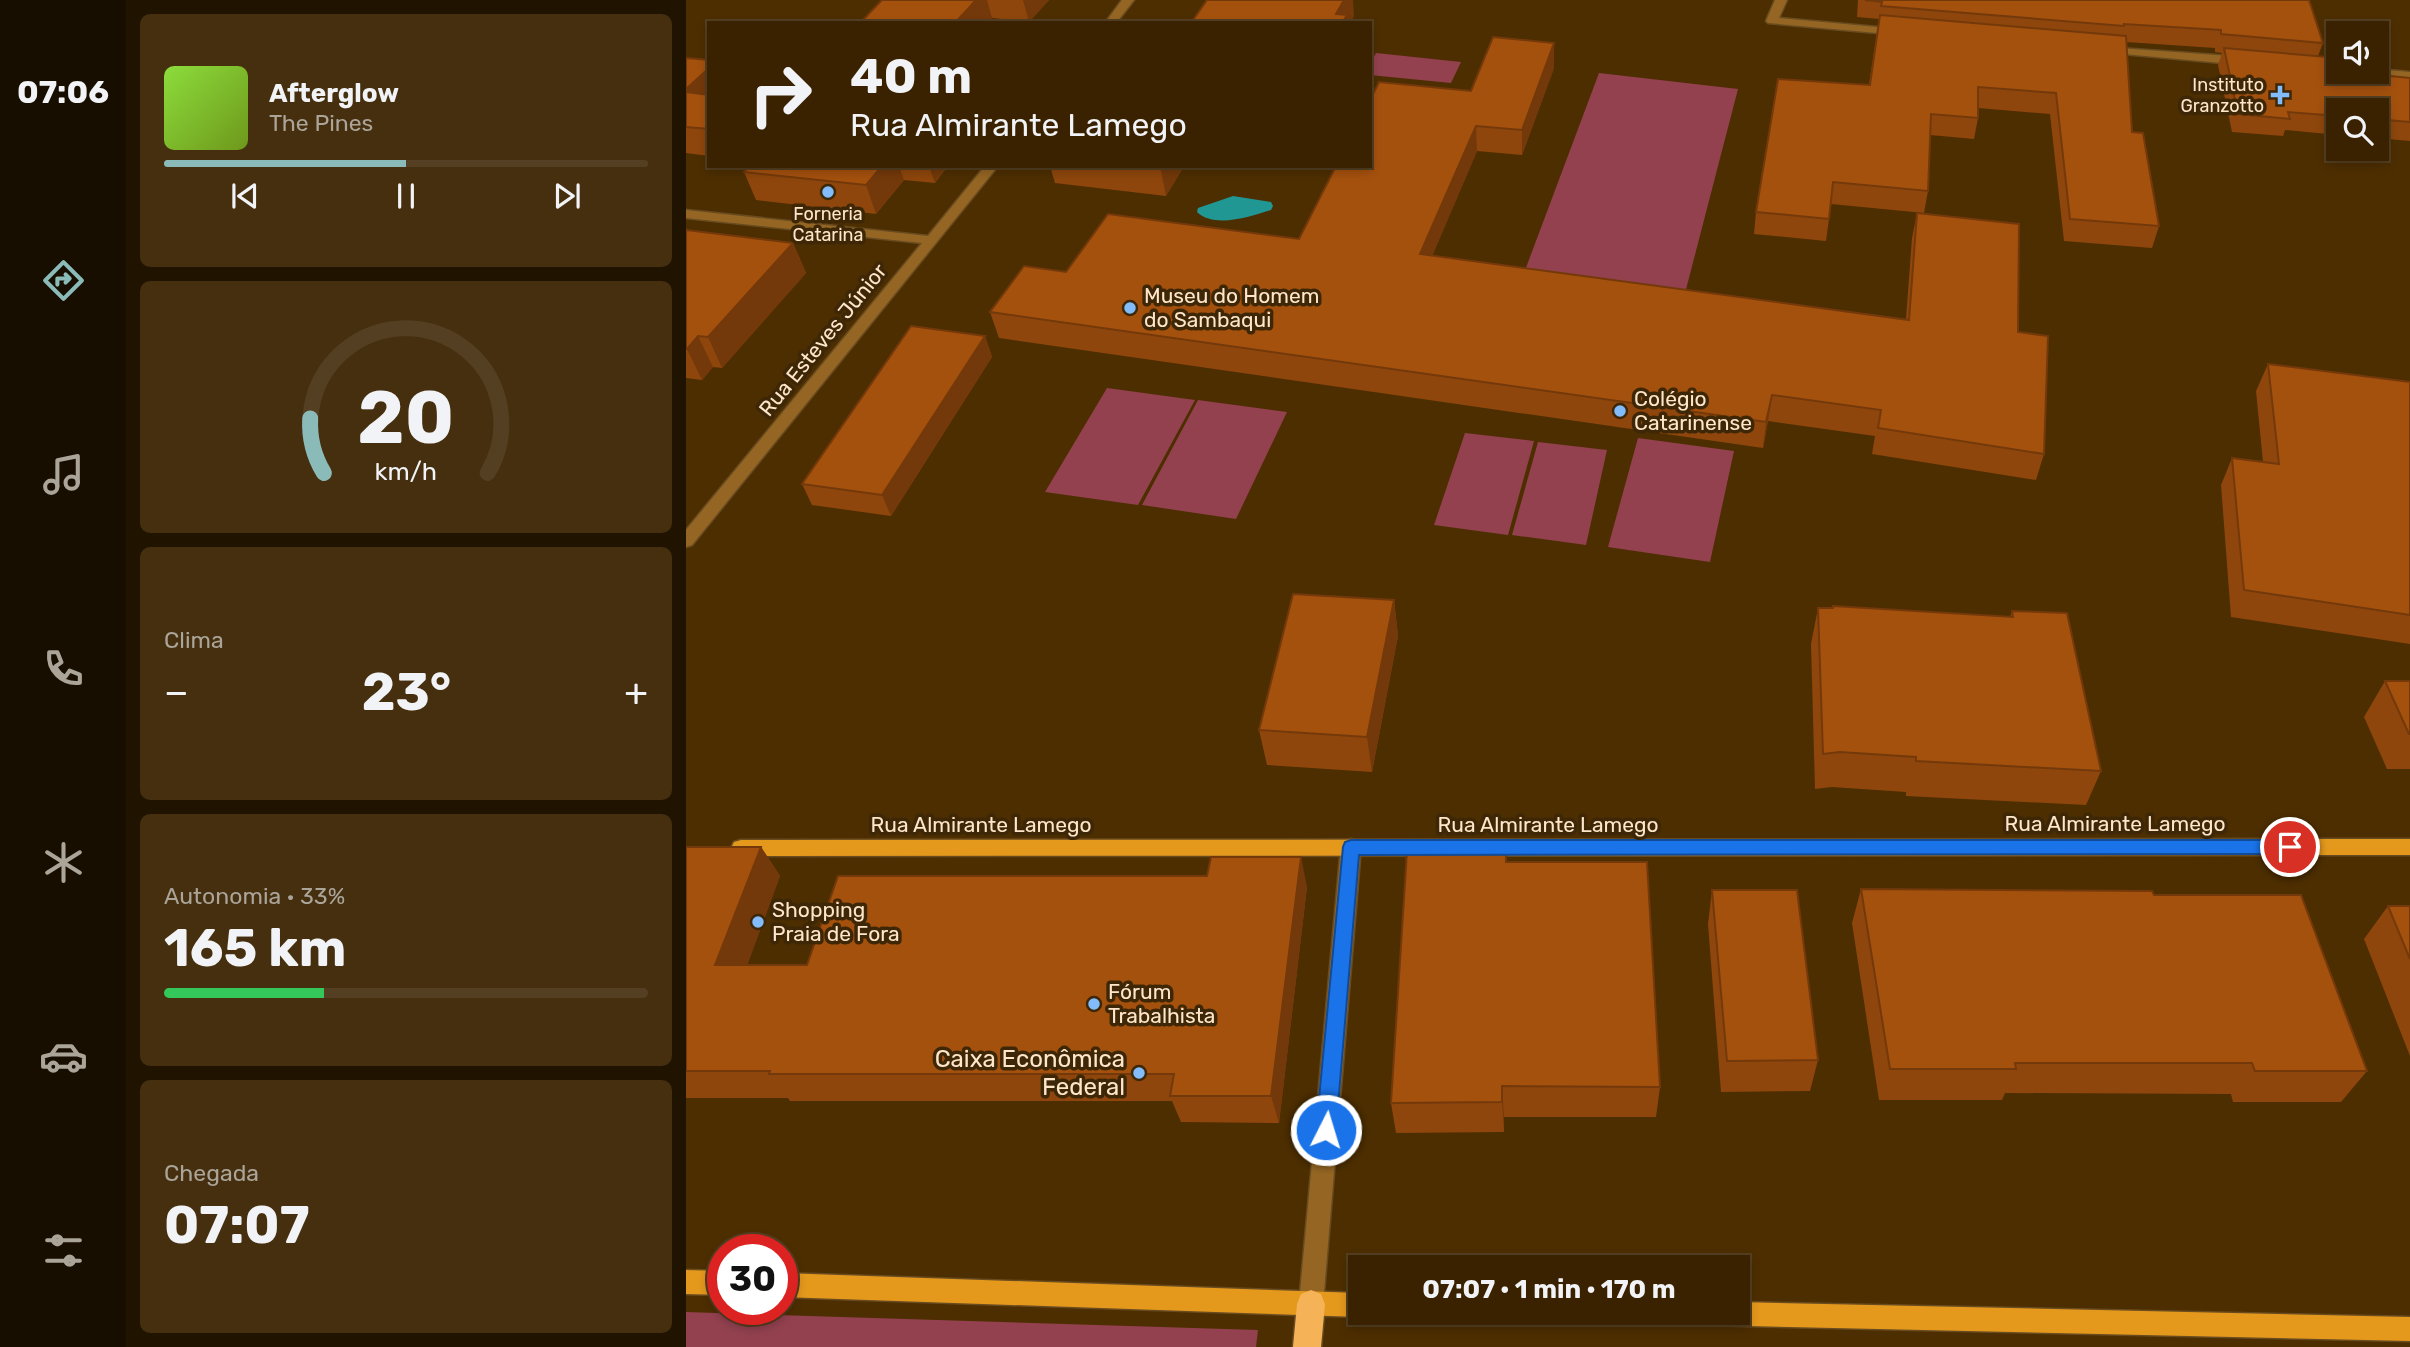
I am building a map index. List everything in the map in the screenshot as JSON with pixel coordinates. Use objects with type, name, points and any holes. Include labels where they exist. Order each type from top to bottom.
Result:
[{"type":"highway","points":[[1307,1347],[1311,1304]]},
{"type":"main road","name":"Rua Almirante Lamego","points":[[727,848],[2410,847]]},
{"type":"main road","points":[[686,1282],[707,1283]]},
{"type":"main road","points":[[798,1286],[1348,1305]]},
{"type":"main road","points":[[1750,1314],[2410,1329]]},
{"type":"street","points":[[1112,21],[1128,0]]},
{"type":"street","points":[[1781,0],[1772,21],[1912,33]]},
{"type":"street","points":[[2091,48],[2256,62]]},
{"type":"street","points":[[2297,66],[2326,68]]},
{"type":"street","points":[[2389,74],[2410,76]]},
{"type":"street","name":"Rua Esteves Júnior","points":[[686,541],[990,168]]},
{"type":"street","points":[[686,214],[932,240]]},
{"type":"street","points":[[1311,1304],[1351,847]]},
{"type":"shaded area","points":[[1376,53],[1461,62],[1451,83],[1372,75],[1372,60]]},
{"type":"shaded area","points":[[1599,73],[1738,89],[1683,301],[1521,281]]},
{"type":"shaded area","points":[[1107,388],[1195,400],[1138,505],[1045,492]]},
{"type":"shaded area","points":[[1198,400],[1287,412],[1236,519],[1142,505]]},
{"type":"shaded area","points":[[1465,433],[1534,441],[1508,535],[1434,525]]},
{"type":"shaded area","points":[[1638,438],[1734,451],[1710,562],[1608,547]]},
{"type":"shaded area","points":[[1538,442],[1607,450],[1586,545],[1512,535]]},
{"type":"shaded area","points":[[686,1312],[707,1313],[707,1325],[798,1325],[798,1316],[1258,1330],[1256,1347],[686,1347]]},
{"type":"water","points":[[1233,196],[1271,202],[1273,206],[1271,210],[1233,220],[1213,220],[1197,212],[1198,208]]},
{"type":"building","points":[[882,0],[976,0],[957,21],[862,21]]},
{"type":"building","points":[[1207,0],[1344,0],[1336,14],[1347,15],[1343,21],[1192,21]]},
{"type":"building","points":[[1865,0],[2309,0],[2323,43],[2221,34],[2221,30],[2124,26],[1881,6],[1882,2]]},
{"type":"building","points":[[1880,15],[2126,36],[2132,132],[2143,133],[2159,226],[2070,219],[2056,93],[1978,87],[1978,118],[1931,114],[1928,191],[1833,182],[1829,219],[1756,212],[1778,79],[1870,85]]},
{"type":"building","points":[[1493,37],[1554,43],[1522,130],[1476,126],[1420,254],[1909,320],[1917,213],[2019,224],[2018,332],[2048,336],[2044,454],[1878,428],[1881,410],[1772,395],[1766,422],[990,312],[1024,266],[1066,272],[1108,214],[1299,239],[1335,168],[1372,168],[1372,96],[1379,82],[1471,91]]},
{"type":"building","points":[[2224,48],[2326,57],[2326,84],[2389,84],[2389,76],[2410,78],[2410,122],[2389,120],[2389,98],[2326,98],[2326,115],[2288,112],[2290,119],[2238,114]]},
{"type":"building","points":[[686,58],[707,60],[707,70],[686,89]]},
{"type":"building","points":[[686,92],[707,95],[707,129],[686,127]]},
{"type":"building","points":[[747,168],[880,168],[866,185],[744,172]]},
{"type":"building","points":[[686,230],[793,243],[708,337],[698,336],[687,349],[686,349]]},
{"type":"building","points":[[911,326],[985,336],[882,495],[802,484]]},
{"type":"building","points":[[2268,364],[2410,382],[2410,615],[2244,590],[2232,458],[2279,464]]},
{"type":"building","points":[[1293,594],[1394,600],[1367,737],[1259,730]]},
{"type":"building","points":[[1833,606],[2013,617],[2012,611],[2067,613],[2101,771],[1916,761],[1916,757],[1840,752],[1823,754],[1818,608]]},
{"type":"building","points":[[2385,681],[2410,681],[2410,734],[2409,734]]},
{"type":"building","points":[[686,847],[761,847],[715,965],[807,965],[838,876],[1207,876],[1211,857],[1301,857],[1271,1096],[1170,1096],[1174,1074],[769,1074],[770,1071],[686,1071]]},
{"type":"building","points":[[1407,851],[1506,851],[1506,862],[1647,862],[1660,1087],[1502,1086],[1502,1102],[1391,1103]]},
{"type":"building","points":[[1861,889],[2301,895],[2367,1071],[2255,1071],[2252,1063],[2015,1063],[2016,1069],[1890,1069]]},
{"type":"building","points":[[1712,890],[1797,890],[1818,1060],[1727,1061]]},
{"type":"building","points":[[2388,906],[2410,906],[2410,959]]},
{"type":"place","name":"Instituto Granzotto","points":[[2280,95]]},
{"type":"place","name":"Forneria Catarina","points":[[828,192]]},
{"type":"place","name":"Museu do Homem do Sambaqui","points":[[1130,308]]},
{"type":"place","name":"Colégio Catarinense","points":[[1620,411]]},
{"type":"place","name":"Shopping Praia de Fora","points":[[758,922]]},
{"type":"place","name":"Fórum Trabalhista","points":[[1094,1004]]},
{"type":"place","name":"Caixa Econômica Federal","points":[[1139,1073]]},
{"type":"route","points":[[1326,1130],[1351,847],[2290,847]]}]
